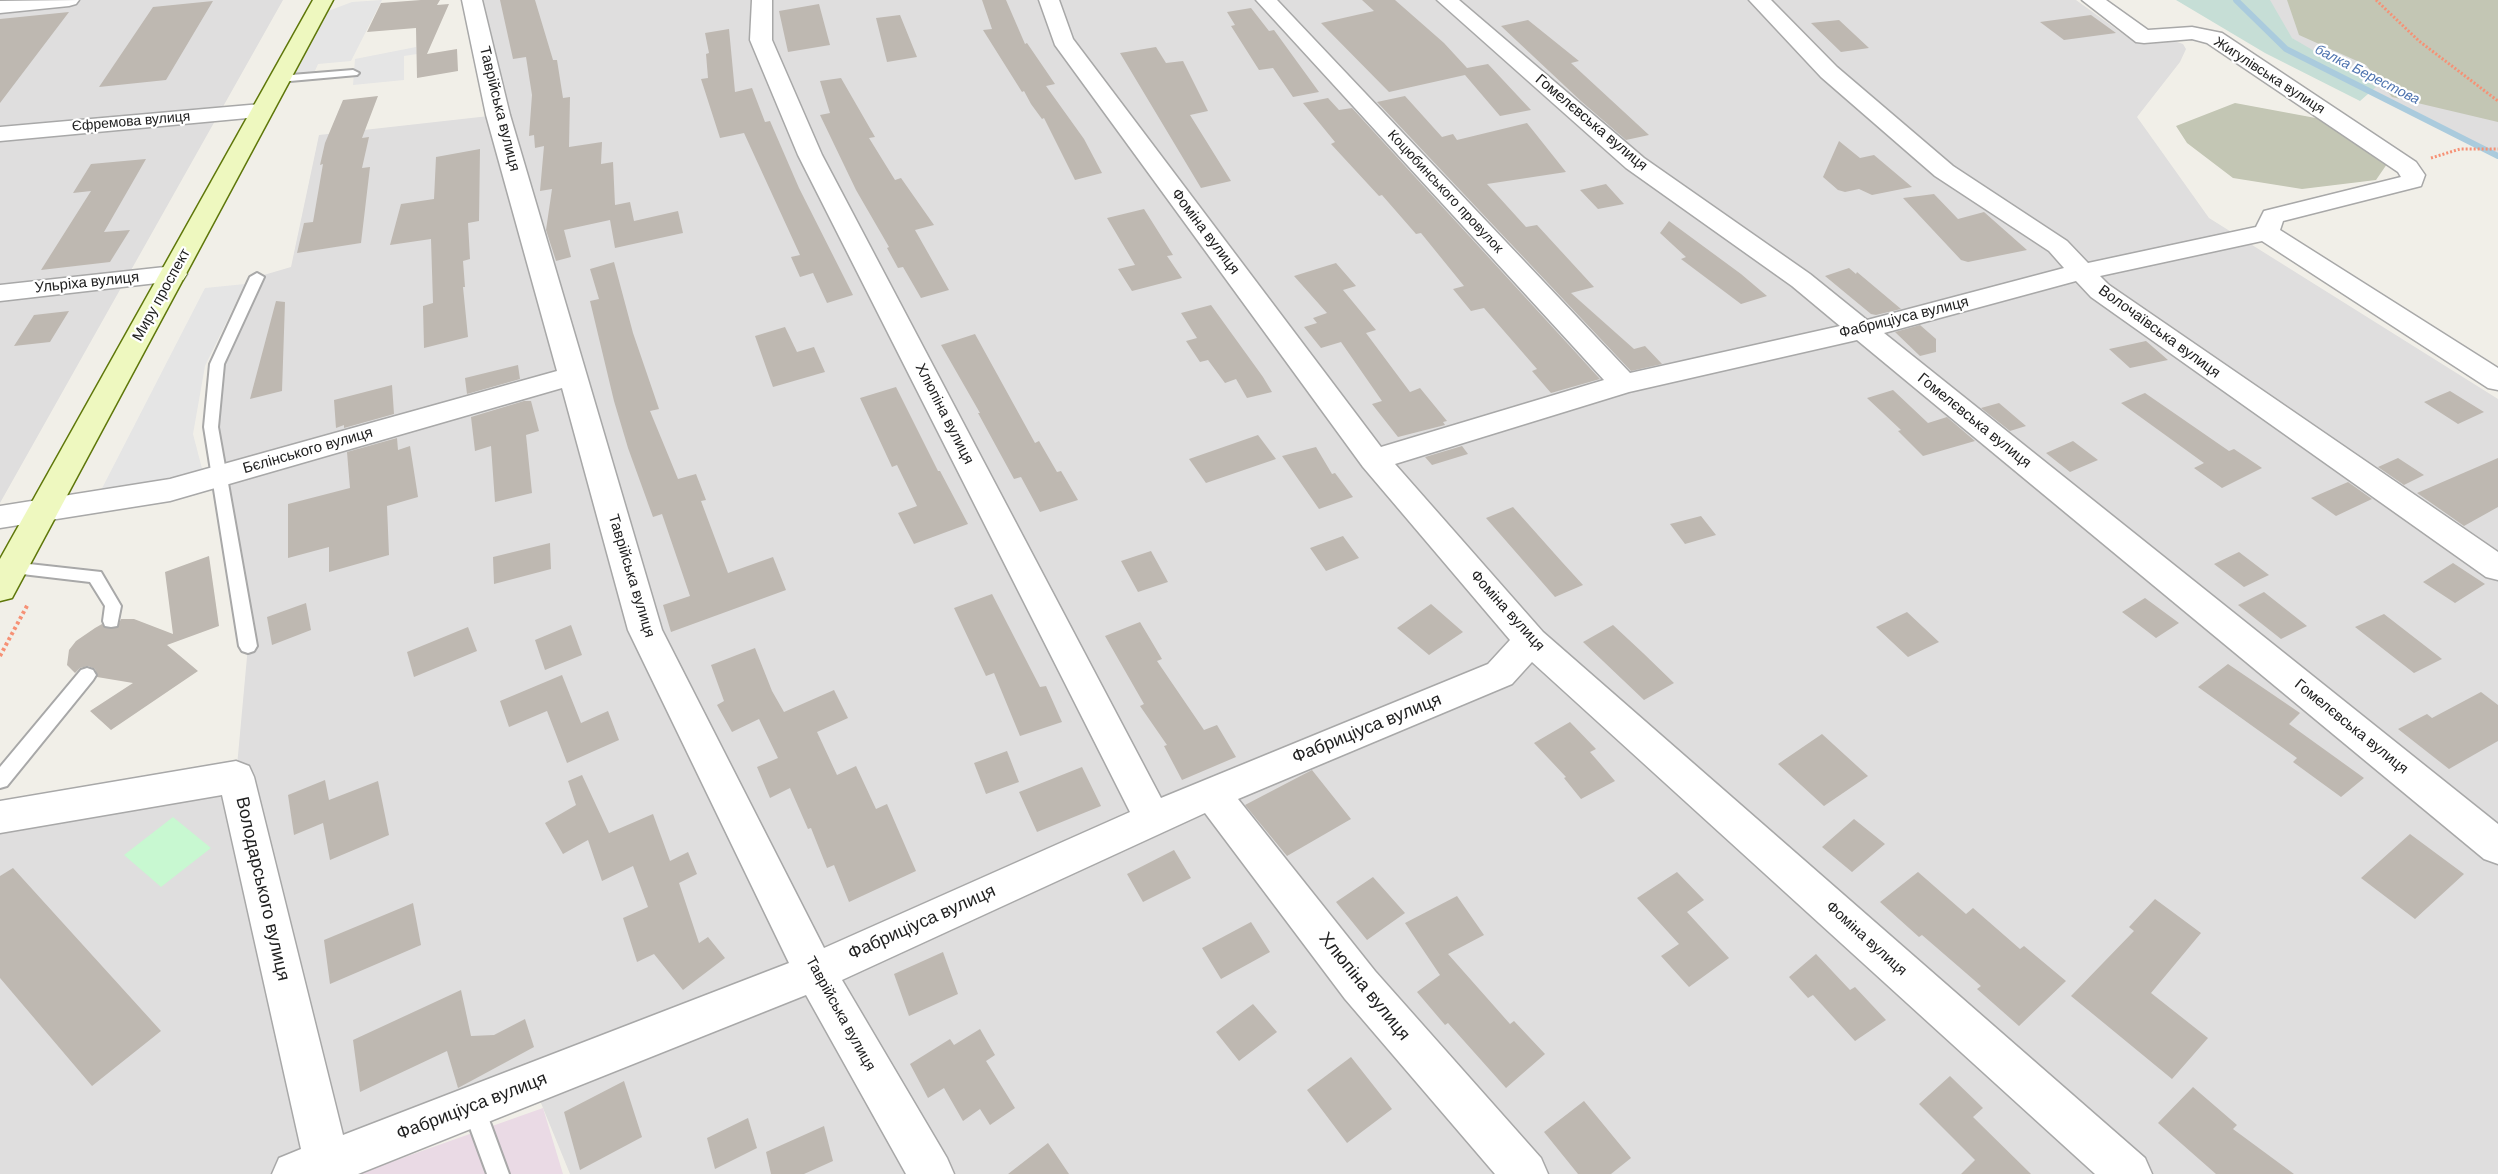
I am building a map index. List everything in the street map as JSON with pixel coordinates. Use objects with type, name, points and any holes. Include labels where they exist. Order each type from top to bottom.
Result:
[{"type":"main road","name":"Миру проспект","points":[[6,579],[323,0]]},
{"type":"street","points":[[0,7],[69,0]]},
{"type":"street","name":"Таврійська вулиця","points":[[472,0],[498,116],[645,630],[815,972],[931,1174]]},
{"type":"street","name":"Хлюпіна вулиця","points":[[762,0],[761,40],[810,155],[1153,819]]},
{"type":"street","name":"Фоміна вулиця","points":[[1049,0],[1063,40],[1374,460],[1531,640],[2129,1174]]},
{"type":"street","name":"Коцюбинського провулок","points":[[1266,0],[1624,384]]},
{"type":"street","name":"Гомелєвська вулиця","points":[[1447,0],[1635,163],[1801,280],[2498,847]]},
{"type":"street","name":"Волочаївська вулиця","points":[[1759,0],[1829,72],[1944,171],[2058,246],[2080,272],[2126,311],[2498,568]]},
{"type":"street","name":"Жигулівська вулиця","points":[[2092,0],[2144,37],[2192,33],[2214,38],[2407,167]]},
{"type":"street","name":"Єфремова вулиця","points":[[0,134],[261,111]]},
{"type":"street","points":[[2407,167],[2413,175],[2412,181],[2273,216],[2266,232],[2498,381]]},
{"type":"street","name":"Фабриціуса вулиця","points":[[1374,460],[1624,384],[1862,330],[2080,272],[2266,232]]},
{"type":"street","name":"Ульріха вулиця","points":[[0,293],[174,274]]},
{"type":"street","name":"Бєлінського вулиця","points":[[0,518],[42,512],[96,500],[170,490],[572,376]]},
{"type":"street","name":"Фабриціуса вулиця","points":[[311,1169],[815,972],[1211,793],[1500,674],[1531,640]]},
{"type":"street","name":"Володарського вулиця","points":[[0,818],[236,777],[311,1169]]},
{"type":"street","name":"Хлюпіна вулиця","points":[[1211,793],[1360,985],[1525,1174]]},
{"type":"lane","points":[[279,79],[353,73]]},
{"type":"lane","points":[[248,646],[211,427],[217,364],[257,277]]},
{"type":"lane","points":[[6,579],[95,576],[113,606],[111,621]]},
{"type":"lane","points":[[0,780],[87,675]]},
{"type":"lane","points":[[473,1106],[498,1174]]},
{"type":"path","points":[[2376,0],[2397,23],[2445,64],[2498,101]]},
{"type":"path","points":[[2407,167],[2460,149],[2498,149]]},
{"type":"shaded area","points":[[0,0],[283,0],[0,503]]},
{"type":"shaded area","points":[[382,0],[351,61],[318,64],[314,73],[282,75],[316,12],[328,11],[352,2]]},
{"type":"shaded area","points":[[472,0],[2076,0],[2130,39],[2174,41],[2183,44],[2186,49],[2180,62],[2137,117],[2209,218],[2498,399],[2498,1174],[570,1174],[534,1086],[292,1174],[0,1174],[0,822],[236,777],[248,646],[211,427],[217,364],[257,277],[291,267],[319,135],[498,115]]},
{"type":"shaded area","points":[[2176,0],[2270,0],[2292,38],[2376,87],[2360,101],[2265,53]]},
{"type":"shaded area","points":[[2238,0],[2498,0],[2498,158],[2367,91]]},
{"type":"shaded area","points":[[2287,0],[2498,0],[2498,122],[2392,97],[2366,65],[2299,35]]},
{"type":"shaded area","points":[[416,47],[417,54],[404,56],[404,80],[353,85],[355,59]]},
{"type":"shaded area","points":[[2235,103],[2321,119],[2387,164],[2376,180],[2302,189],[2233,178],[2187,143],[2176,126]]},
{"type":"shaded area","points":[[245,284],[205,366],[193,434],[205,480],[96,500],[205,288]]},
{"type":"shaded area","points":[[543,1108],[563,1174],[357,1174]]},
{"type":"green space","points":[[173,817],[211,848],[161,887],[124,855]]},
{"type":"building","points":[[440,0],[437,5],[449,4],[427,54],[457,49],[458,71],[417,78],[416,28],[367,32],[381,3]]},
{"type":"building","points":[[500,0],[535,0],[553,60],[557,60],[563,98],[570,97],[569,147],[602,142],[601,164],[613,162],[615,205],[630,202],[634,221],[678,211],[683,233],[615,248],[610,220],[564,230],[571,257],[556,261],[546,230],[552,189],[540,191],[544,146],[535,148],[534,135],[529,136],[532,95],[526,57],[513,59]]},
{"type":"building","points":[[982,0],[1006,0],[1025,44],[1027,43],[1055,84],[1046,86],[1084,139],[1102,173],[1075,180],[1044,118],[1042,119],[1024,91],[1022,92],[983,30],[992,29]]},
{"type":"building","points":[[1362,0],[1395,0],[1444,43],[1467,68],[1488,64],[1531,110],[1500,116],[1465,75],[1389,92],[1321,23],[1374,11]]},
{"type":"building","points":[[213,1],[166,80],[99,87],[153,7]]},
{"type":"building","points":[[819,4],[830,45],[788,52],[779,11]]},
{"type":"building","points":[[1251,8],[1269,31],[1274,30],[1319,92],[1293,97],[1273,68],[1259,70],[1231,26],[1235,25],[1227,12]]},
{"type":"building","points":[[69,12],[0,103],[0,19]]},
{"type":"building","points":[[900,15],[917,57],[887,62],[876,18]]},
{"type":"building","points":[[2091,15],[2116,33],[2064,40],[2040,22]]},
{"type":"building","points":[[1528,20],[1579,61],[1571,63],[1649,135],[1626,140],[1501,26]]},
{"type":"building","points":[[1839,20],[1869,48],[1841,52],[1811,23]]},
{"type":"building","points":[[729,29],[735,92],[752,88],[765,122],[770,121],[799,188],[853,295],[827,303],[813,273],[800,277],[791,257],[800,255],[744,133],[720,138],[701,79],[708,78],[706,54],[709,53],[705,33]]},
{"type":"building","points":[[1156,47],[1166,63],[1183,61],[1208,111],[1190,115],[1231,181],[1201,188],[1120,53]]},
{"type":"building","points":[[841,78],[875,137],[869,138],[895,180],[901,178],[934,225],[915,230],[949,290],[921,298],[903,267],[898,268],[887,248],[889,247],[856,190],[820,115],[830,113],[820,81]]},
{"type":"building","points":[[378,96],[362,138],[369,137],[362,168],[370,167],[361,243],[297,253],[304,223],[313,222],[325,143],[343,100]]},
{"type":"building","points":[[1405,96],[1442,137],[1453,134],[1457,140],[1527,123],[1566,172],[1487,184],[1526,227],[1537,225],[1594,287],[1571,293],[1634,349],[1645,346],[1662,364],[1631,371],[1377,102]]},
{"type":"building","points":[[1328,98],[1339,110],[1352,108],[1600,379],[1551,393],[1532,371],[1537,369],[1484,308],[1471,311],[1453,289],[1464,286],[1421,233],[1416,234],[1382,195],[1379,196],[1331,144],[1335,142],[1303,103]]},
{"type":"building","points":[[1839,141],[1860,158],[1874,155],[1912,187],[1872,195],[1859,189],[1845,192],[1838,190],[1823,177]]},
{"type":"building","points":[[480,149],[479,221],[468,223],[470,259],[463,261],[468,337],[424,348],[423,306],[433,303],[431,239],[390,245],[401,204],[434,199],[436,157]]},
{"type":"building","points":[[146,159],[104,232],[130,230],[110,262],[41,270],[91,191],[73,193],[91,164]]},
{"type":"building","points":[[1606,184],[1624,204],[1598,209],[1580,190]]},
{"type":"building","points":[[1934,194],[1958,219],[1984,212],[2027,250],[1968,262],[1961,260],[1903,198]]},
{"type":"building","points":[[1144,209],[1173,255],[1167,256],[1182,278],[1132,291],[1118,269],[1135,265],[1107,218]]},
{"type":"building","points":[[1669,221],[1767,296],[1741,304],[1681,259],[1686,257],[1660,233]]},
{"type":"building","points":[[614,262],[633,333],[659,409],[650,411],[678,479],[696,474],[706,500],[701,501],[728,573],[773,557],[786,590],[671,632],[663,605],[690,596],[662,514],[653,517],[628,448],[590,301],[599,299],[590,269]]},
{"type":"building","points":[[1336,263],[1356,286],[1343,290],[1376,330],[1366,333],[1410,392],[1420,388],[1447,421],[1443,422],[1445,425],[1398,437],[1372,404],[1382,401],[1341,342],[1321,348],[1304,327],[1317,323],[1313,318],[1327,313],[1294,276]]},
{"type":"building","points":[[1849,268],[1856,274],[1857,272],[1901,309],[1876,315],[1871,314],[1825,276]]},
{"type":"building","points":[[276,301],[285,302],[282,391],[250,399]]},
{"type":"building","points":[[1211,305],[1272,392],[1247,398],[1236,379],[1225,383],[1208,360],[1200,362],[1186,341],[1197,338],[1181,313]]},
{"type":"building","points":[[69,311],[50,342],[14,346],[34,315]]},
{"type":"building","points":[[1920,325],[1936,339],[1936,352],[1920,356],[1895,332]]},
{"type":"building","points":[[785,327],[797,352],[814,347],[825,372],[773,387],[755,336]]},
{"type":"building","points":[[975,334],[1035,443],[1039,441],[1057,472],[1061,471],[1078,500],[1040,512],[1021,477],[1014,479],[941,345]]},
{"type":"building","points":[[2146,341],[2168,360],[2130,368],[2109,349]]},
{"type":"building","points":[[518,365],[520,379],[467,394],[465,378]]},
{"type":"building","points":[[392,385],[394,414],[344,428],[344,425],[336,428],[334,400]]},
{"type":"building","points":[[896,387],[938,471],[968,524],[914,544],[898,513],[917,506],[897,465],[892,467],[860,398]]},
{"type":"building","points":[[1893,390],[1928,423],[1947,417],[1975,441],[1923,456],[1898,431],[1901,430],[1867,398]]},
{"type":"building","points":[[2450,391],[2484,412],[2458,424],[2424,402]]},
{"type":"building","points":[[2145,393],[2229,451],[2234,449],[2262,468],[2222,488],[2194,468],[2204,463],[2121,403]]},
{"type":"building","points":[[524,401],[531,401],[539,431],[526,435],[532,493],[495,502],[491,446],[475,451],[471,417]]},
{"type":"building","points":[[1999,403],[2026,426],[2010,431],[1981,408]]},
{"type":"building","points":[[1258,435],[1276,459],[1206,483],[1189,459]]},
{"type":"building","points":[[397,438],[398,450],[410,446],[418,497],[387,506],[389,555],[329,572],[329,547],[288,558],[288,504],[350,488],[347,452]]},
{"type":"building","points":[[2073,441],[2098,460],[2070,472],[2046,453]]},
{"type":"building","points":[[1462,446],[1468,454],[1432,465],[1425,457]]},
{"type":"building","points":[[1316,447],[1332,474],[1335,473],[1353,497],[1319,509],[1282,456]]},
{"type":"building","points":[[2398,458],[2424,475],[2404,485],[2378,467]]},
{"type":"building","points":[[2498,458],[2498,507],[2464,526],[2417,493]]},
{"type":"building","points":[[2348,482],[2372,499],[2336,516],[2311,498]]},
{"type":"building","points":[[1513,507],[1583,585],[1555,597],[1486,518]]},
{"type":"building","points":[[1701,516],[1716,535],[1685,544],[1670,524]]},
{"type":"building","points":[[1343,536],[1359,558],[1326,571],[1310,548]]},
{"type":"building","points":[[550,543],[551,569],[494,584],[493,557]]},
{"type":"building","points":[[1151,551],[1168,582],[1138,592],[1121,561]]},
{"type":"building","points":[[2239,552],[2269,575],[2244,587],[2214,564]]},
{"type":"building","points":[[209,556],[219,626],[167,645],[198,671],[111,730],[90,711],[133,683],[97,677],[95,669],[88,666],[80,668],[75,673],[67,665],[69,650],[76,641],[102,624],[105,628],[117,628],[121,619],[134,619],[173,634],[165,572]]},
{"type":"building","points":[[2453,563],[2485,584],[2455,603],[2423,582]]},
{"type":"building","points":[[2264,592],[2307,626],[2281,639],[2238,605]]},
{"type":"building","points":[[992,594],[1040,687],[1046,686],[1062,722],[1020,736],[994,673],[986,676],[954,608]]},
{"type":"building","points":[[2145,598],[2179,623],[2156,638],[2122,612]]},
{"type":"building","points":[[306,603],[311,630],[272,645],[267,617]]},
{"type":"building","points":[[1431,604],[1463,632],[1429,655],[1397,628]]},
{"type":"building","points":[[1907,612],[1939,642],[1908,657],[1876,627]]},
{"type":"building","points":[[2384,614],[2442,659],[2414,673],[2355,627]]},
{"type":"building","points":[[1140,622],[1162,659],[1157,661],[1204,730],[1217,725],[1236,757],[1182,780],[1164,746],[1167,745],[1140,706],[1144,704],[1105,636]]},
{"type":"building","points":[[571,625],[582,655],[545,670],[535,640]]},
{"type":"building","points":[[1613,625],[1674,683],[1644,700],[1583,642]]},
{"type":"building","points":[[468,627],[477,651],[414,677],[407,652]]},
{"type":"building","points":[[755,648],[772,691],[784,712],[834,690],[848,718],[817,732],[837,775],[856,766],[876,809],[887,804],[916,871],[849,902],[834,865],[827,868],[811,828],[808,829],[790,788],[770,798],[757,767],[778,758],[759,719],[732,732],[717,705],[724,701],[711,665]]},
{"type":"building","points":[[2228,664],[2300,713],[2289,724],[2364,778],[2341,797],[2293,762],[2297,758],[2198,687]]},
{"type":"building","points":[[562,675],[581,723],[608,711],[619,740],[567,763],[547,711],[509,727],[500,701]]},
{"type":"building","points":[[2481,692],[2498,705],[2498,741],[2449,769],[2398,729],[2427,714],[2432,718]]},
{"type":"building","points":[[1570,722],[1596,749],[1590,752],[1615,781],[1581,799],[1564,778],[1566,777],[1534,743]]},
{"type":"building","points":[[1822,734],[1868,776],[1824,806],[1778,764]]},
{"type":"building","points":[[1007,751],[1019,782],[986,794],[974,763]]},
{"type":"building","points":[[1082,767],[1101,806],[1037,832],[1019,792]]},
{"type":"building","points":[[1312,770],[1351,819],[1287,856],[1245,805]]},
{"type":"building","points":[[582,775],[609,833],[653,814],[670,861],[688,852],[697,874],[679,883],[699,943],[708,937],[725,958],[683,990],[654,954],[637,962],[623,918],[648,907],[633,866],[602,881],[588,840],[563,854],[545,823],[576,805],[568,781]]},
{"type":"building","points":[[325,780],[329,800],[378,781],[389,835],[330,860],[323,823],[294,835],[288,795]]},
{"type":"building","points":[[1854,819],[1885,844],[1852,872],[1822,847]]},
{"type":"building","points":[[2410,834],[2464,874],[2415,919],[2361,878]]},
{"type":"building","points":[[1174,850],[1191,878],[1143,902],[1127,874]]},
{"type":"building","points":[[13,868],[161,1031],[92,1086],[0,978],[0,876]]},
{"type":"building","points":[[1677,872],[1704,900],[1687,912],[1729,958],[1689,987],[1661,956],[1679,944],[1637,898]]},
{"type":"building","points":[[1918,872],[1966,914],[1973,908],[2020,949],[2024,946],[2066,981],[2019,1026],[1977,989],[1981,986],[1922,935],[1919,937],[1880,902]]},
{"type":"building","points":[[1373,877],[1405,913],[1367,940],[1336,902]]},
{"type":"building","points":[[1457,896],[1484,935],[1448,954],[1510,1024],[1514,1021],[1545,1054],[1506,1088],[1448,1023],[1445,1025],[1417,992],[1440,975],[1405,923]]},
{"type":"building","points":[[2155,899],[2201,933],[2151,993],[2208,1038],[2172,1079],[2071,996],[2134,931],[2129,927]]},
{"type":"building","points":[[413,903],[421,945],[330,984],[324,940]]},
{"type":"building","points":[[1251,922],[1270,952],[1221,979],[1202,948]]},
{"type":"building","points":[[943,952],[958,994],[909,1016],[894,974]]},
{"type":"building","points":[[1816,954],[1850,990],[1855,987],[1886,1020],[1855,1041],[1813,995],[1808,998],[1789,977]]},
{"type":"building","points":[[461,990],[471,1036],[494,1035],[525,1019],[534,1047],[458,1088],[447,1051],[360,1092],[353,1040]]},
{"type":"building","points":[[1253,1004],[1277,1032],[1239,1061],[1216,1032]]},
{"type":"building","points":[[980,1029],[995,1055],[986,1061],[1015,1108],[990,1125],[980,1109],[963,1121],[944,1088],[928,1098],[910,1064],[950,1039],[954,1045]]},
{"type":"building","points":[[1351,1057],[1392,1109],[1347,1143],[1307,1090]]},
{"type":"building","points":[[1950,1076],[1983,1108],[1973,1117],[2031,1174],[1961,1174],[1975,1160],[1919,1104]]},
{"type":"building","points":[[624,1081],[642,1137],[580,1170],[564,1112]]},
{"type":"building","points":[[2193,1087],[2237,1125],[2233,1129],[2294,1174],[2216,1174],[2158,1123]]},
{"type":"building","points":[[1584,1101],[1631,1158],[1611,1174],[1578,1174],[1544,1132]]},
{"type":"building","points":[[748,1118],[757,1148],[715,1169],[707,1138]]},
{"type":"building","points":[[824,1126],[833,1161],[804,1174],[771,1174],[766,1152]]},
{"type":"building","points":[[1048,1143],[1069,1174],[1008,1174]]},
{"type":"waterway","name":"балка Берестова","points":[[2236,0],[2286,49],[2498,156]]}]
